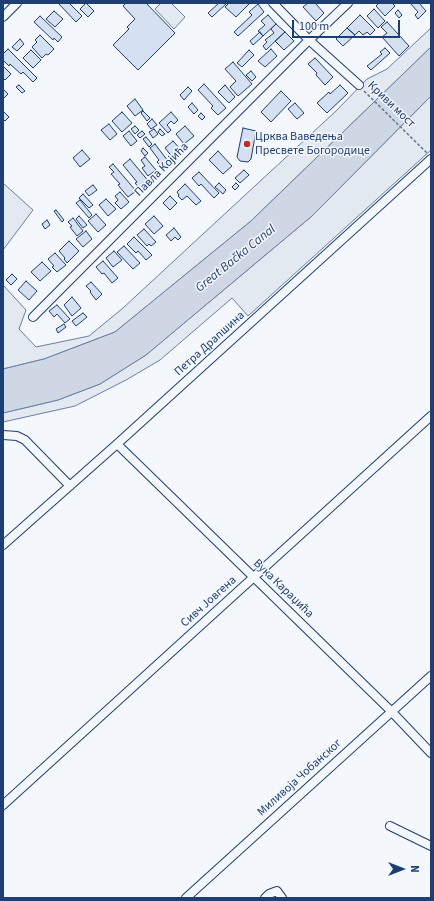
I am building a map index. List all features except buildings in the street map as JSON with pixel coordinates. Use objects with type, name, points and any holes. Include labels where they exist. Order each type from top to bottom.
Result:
[{"type":"street","points":[[3,17],[17,3]]},
{"type":"street","points":[[273,3],[309,40],[359,85]]},
{"type":"street","name":"Павла Којића","points":[[33,317],[309,40],[348,3]]},
{"type":"street","name":"Петра Драпшина","points":[[3,545],[117,444],[431,158]]},
{"type":"street","name":"Сивч Јовгена","points":[[3,805],[431,416]]},
{"type":"street","points":[[3,435],[17,436],[25,440],[70,486]]},
{"type":"street","name":"Вука Караџића","points":[[117,444],[392,711],[431,753]]},
{"type":"street","name":"Миливоја Чобанског","points":[[186,898],[431,676]]},
{"type":"street","points":[[390,826],[431,846]]},
{"type":"street","points":[[265,898],[269,894],[277,891],[282,898]]},
{"type":"path","name":"Криви мост","points":[[359,85],[431,158]]},
{"type":"shaded area","points":[[161,3],[171,3],[185,17],[174,29],[155,9]]},
{"type":"shaded area","points":[[431,28],[431,47],[251,221],[115,332],[44,359],[3,369],[3,285],[26,310],[19,329],[36,347],[89,336],[123,308],[336,111],[367,79],[387,69]]},
{"type":"shaded area","points":[[431,96],[431,150],[248,316],[232,298],[160,360],[126,380],[75,406],[3,422],[3,413],[58,400],[100,384],[146,355],[312,216]]},
{"type":"shaded area","points":[[3,183],[33,210],[3,250]]},
{"type":"water","name":"Great Bačka Canal","points":[[431,47],[431,96],[312,216],[146,355],[100,384],[58,400],[3,413],[3,369],[44,359],[115,332],[251,221]]},
{"type":"place","name":"Црква Ваведења Пресвете Богородице","points":[[247,144]]}]
